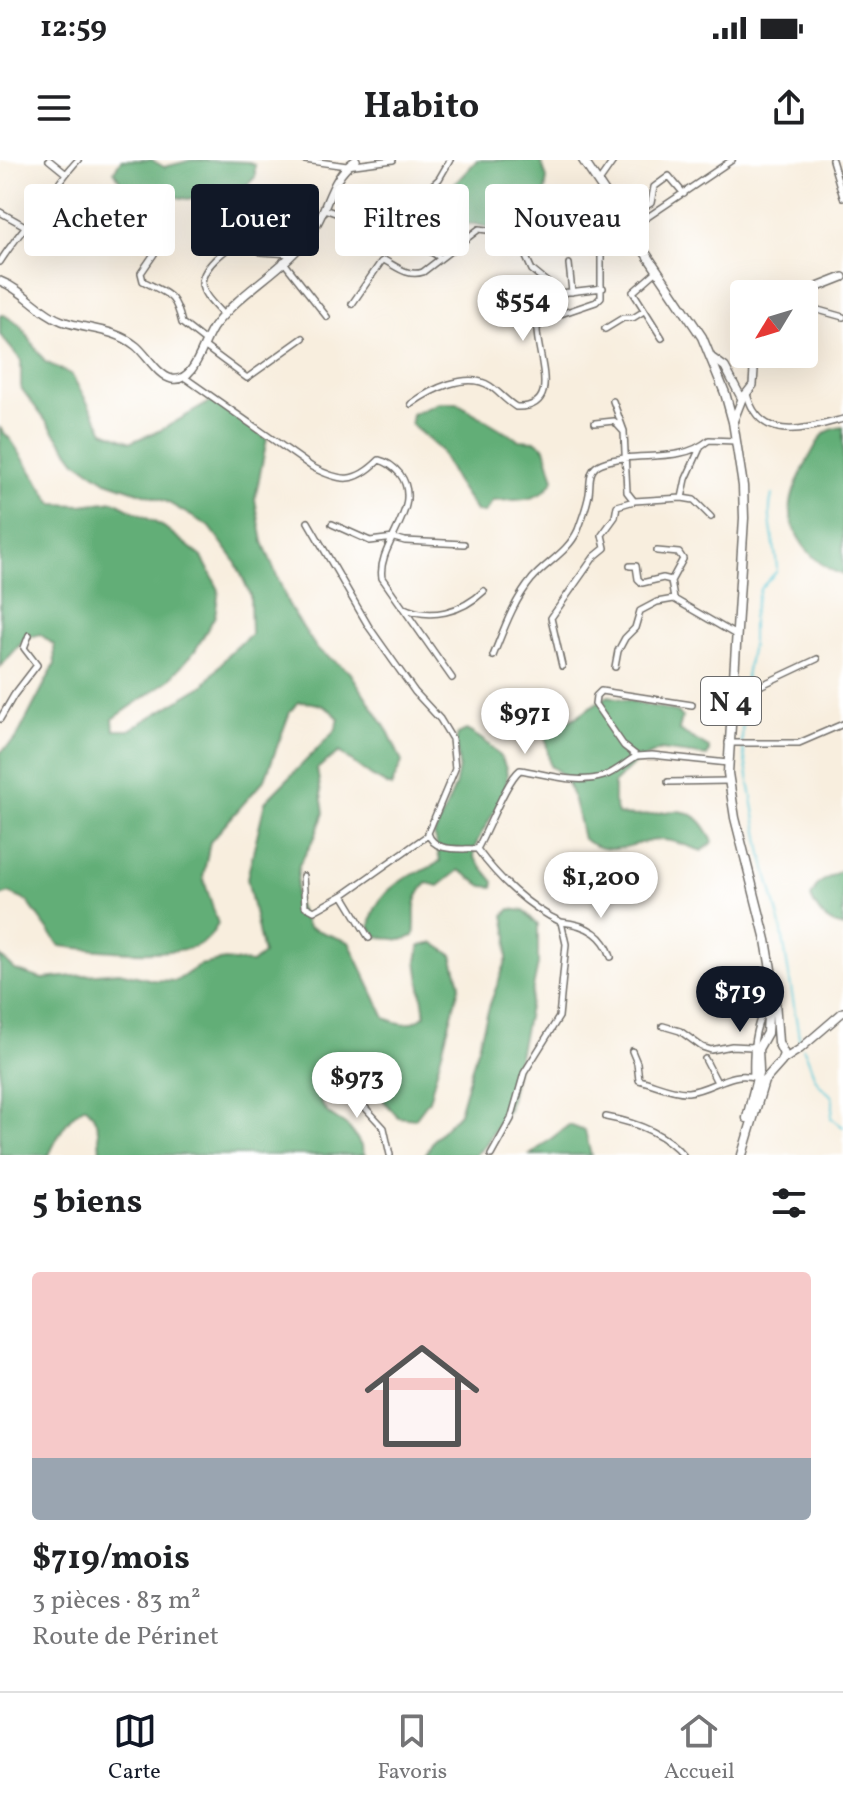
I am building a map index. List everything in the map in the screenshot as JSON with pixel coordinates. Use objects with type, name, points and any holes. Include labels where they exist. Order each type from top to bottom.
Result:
[{"type":"main road","name":"N 4","points":[[583,160],[597,183]]},
{"type":"main road","name":"N 4","points":[[647,256],[702,337],[711,357],[733,422],[743,486],[744,518],[728,743],[729,781],[735,818],[766,940],[784,1054],[760,1093],[740,1155]]},
{"type":"main road","name":"N 4","points":[[740,1155],[758,1049],[767,1033],[772,976]]},
{"type":"main road","points":[[762,1043],[770,1040],[780,1044]]},
{"type":"main road","points":[[758,1060],[766,1066],[778,1064]]},
{"type":"street","points":[[49,160],[65,173]]},
{"type":"street","points":[[58,184],[78,160]]},
{"type":"street","points":[[305,160],[347,166],[393,160]]},
{"type":"street","points":[[319,218],[336,181],[356,160]]},
{"type":"street","points":[[434,184],[450,160]]},
{"type":"street","points":[[597,183],[614,160]]},
{"type":"street","points":[[649,216],[732,160]]},
{"type":"street","points":[[832,160],[843,197]]},
{"type":"street","points":[[649,204],[654,187],[669,176],[684,194]]},
{"type":"street","points":[[324,209],[335,213]]},
{"type":"street","points":[[0,212],[24,225]]},
{"type":"street","points":[[0,262],[24,227]]},
{"type":"street","points":[[352,304],[384,260],[406,273],[416,274],[479,229],[495,231],[521,246],[532,270],[553,290],[560,293],[603,288]]},
{"type":"street","points":[[153,256],[141,273],[143,281],[175,299],[179,304],[182,323],[247,378],[303,338]]},
{"type":"street","points":[[222,256],[210,266],[202,283],[205,293],[224,316]]},
{"type":"street","points":[[0,281],[48,314],[99,328],[133,343],[167,377],[173,379],[184,377],[196,362],[212,328],[289,256]]},
{"type":"street","points":[[411,404],[442,387],[468,380],[489,385],[516,407],[535,403],[542,396],[545,386],[537,328],[541,322],[596,302],[601,297],[602,256]]},
{"type":"street","points":[[283,261],[327,317]]},
{"type":"street","points":[[569,264],[572,292]]},
{"type":"street","points":[[657,270],[634,290],[634,295],[662,338]]},
{"type":"street","points":[[818,287],[843,277]]},
{"type":"street","points":[[818,310],[843,317]]},
{"type":"street","points":[[605,329],[623,318],[633,318],[644,311]]},
{"type":"street","points":[[711,357],[725,367],[759,419],[769,426],[798,430],[843,419]]},
{"type":"street","points":[[733,422],[744,396],[753,385],[754,368]]},
{"type":"street","points":[[184,377],[328,475],[353,479],[379,460],[387,461],[403,478],[405,504],[394,538],[383,559],[381,573],[386,587],[452,678]]},
{"type":"street","points":[[613,401],[624,426],[627,492],[634,501]]},
{"type":"street","points":[[595,423],[614,421],[624,432]]},
{"type":"street","points":[[682,498],[686,479],[700,448],[709,440],[736,441]]},
{"type":"street","points":[[493,656],[520,594],[564,550],[577,532],[589,493],[592,470],[599,464],[700,448]]},
{"type":"street","points":[[562,666],[551,618],[594,557],[605,548],[602,535],[615,517],[617,506],[634,501],[682,498],[694,500],[711,517]]},
{"type":"street","points":[[303,876],[305,906],[309,910],[314,911],[343,895],[428,835],[455,769],[452,739],[369,627],[308,522]]},
{"type":"street","points":[[332,524],[370,541],[394,538],[464,544]]},
{"type":"street","points":[[657,551],[682,556],[671,580],[674,599]]},
{"type":"street","points":[[630,566],[636,566],[642,583],[663,578],[671,580]]},
{"type":"street","points":[[401,607],[415,613],[434,614],[462,608],[484,591]]},
{"type":"street","points":[[615,667],[618,651],[628,633],[635,628],[640,611],[657,602],[674,599],[736,635]]},
{"type":"street","points":[[0,719],[37,665],[24,648],[29,635]]},
{"type":"street","points":[[731,700],[817,659]]},
{"type":"street","points":[[637,756],[624,746],[595,704],[596,696],[601,691],[692,705]]},
{"type":"street","points":[[728,743],[799,743],[843,724]]},
{"type":"street","points":[[477,849],[508,785],[520,770],[561,778],[597,777],[605,776],[637,756],[652,755],[728,763]]},
{"type":"street","points":[[668,782],[729,781]]},
{"type":"street","points":[[428,835],[440,847],[477,849],[500,877],[529,902],[561,922],[577,924],[596,933],[606,944],[611,957]]},
{"type":"street","points":[[343,895],[369,938]]},
{"type":"street","points":[[491,1155],[511,1119],[524,1073],[559,1017],[566,944],[561,922]]},
{"type":"street","points":[[632,1051],[639,1080],[686,1092],[735,1077],[755,1078],[752,1047],[769,1000]]},
{"type":"street","points":[[778,1064],[801,1049],[843,1012]]},
{"type":"street","points":[[663,1026],[680,1031],[711,1050],[732,1046],[752,1047]]},
{"type":"street","points":[[780,1044],[792,1050],[801,1049]]},
{"type":"street","points":[[705,1059],[717,1082]]},
{"type":"street","points":[[347,1079],[360,1102],[384,1128],[390,1155]]},
{"type":"street","points":[[606,1117],[631,1122],[675,1146],[683,1155]]},
{"type":"green space","points":[[121,160],[152,160],[164,167],[192,160],[249,162],[255,165],[255,177],[248,184],[191,184],[191,198],[188,199],[175,197],[175,184],[124,184],[114,171]]},
{"type":"green space","points":[[477,160],[540,160],[547,178],[546,184],[485,184],[485,226],[469,224],[469,184],[455,184]]},
{"type":"green space","points":[[0,315],[21,326],[45,362],[71,374],[104,431],[131,442],[161,430],[212,401],[267,439],[255,499],[263,542],[290,608],[317,649],[350,672],[389,733],[402,762],[391,787],[339,752],[317,769],[324,813],[299,865],[295,899],[308,927],[349,942],[385,1018],[406,1024],[425,1015],[417,961],[420,946],[434,943],[452,955],[460,984],[429,1100],[415,1119],[398,1117],[362,1076],[342,1062],[326,1069],[321,1075],[318,1090],[323,1106],[349,1128],[365,1155],[100,1155],[96,1122],[85,1106],[68,1121],[49,1155],[0,1155],[0,956],[15,970],[42,979],[119,972],[153,980],[176,981],[200,965],[225,960],[252,963],[263,954],[247,878],[265,802],[335,731],[339,719],[321,705],[298,702],[290,712],[265,779],[210,842],[203,877],[218,924],[202,943],[173,951],[154,952],[60,946],[27,901],[9,893],[0,896],[0,753],[16,739],[55,664],[54,645],[40,634],[25,639],[0,667],[0,428],[53,504],[114,501],[164,527],[202,557],[219,590],[215,616],[195,651],[169,680],[113,719],[114,730],[129,730],[204,685],[228,655],[251,634],[250,594],[235,561],[210,527],[165,501],[106,481],[76,461],[21,388],[21,360],[0,335]]},
{"type":"green space","points":[[439,403],[457,403],[519,440],[536,441],[545,448],[554,479],[542,493],[535,496],[493,501],[484,513],[476,511],[440,450],[411,424],[412,414]]},
{"type":"green space","points":[[843,427],[843,575],[822,564],[804,546],[793,523],[791,510],[797,483],[818,441],[830,430]]},
{"type":"green space","points":[[609,696],[678,712],[682,717],[679,730],[709,748],[707,756],[660,750],[636,762],[614,783],[614,802],[618,814],[633,816],[672,811],[694,816],[704,825],[713,842],[702,851],[664,840],[605,849],[583,839],[569,788],[558,771],[550,766],[545,735],[557,723],[571,720]]},
{"type":"green space","points":[[466,730],[492,748],[506,768],[504,791],[474,851],[474,857],[494,882],[493,887],[483,886],[459,870],[439,886],[427,883],[416,903],[414,936],[402,940],[378,937],[370,927],[381,899],[404,879],[440,861],[434,835],[455,787],[459,766],[458,734]]},
{"type":"green space","points":[[843,869],[843,927],[823,916],[811,897],[818,884]]},
{"type":"green space","points":[[510,909],[524,911],[538,925],[538,964],[508,1109],[484,1147],[475,1155],[425,1155],[434,1139],[459,1113],[490,1004],[507,959],[508,936],[504,915]]},
{"type":"green space","points":[[569,1125],[585,1131],[591,1155],[530,1155]]},
{"type":"waterway","points":[[772,495],[770,513],[777,571],[760,589],[752,618],[752,644],[743,693],[742,743],[762,854],[781,926],[800,1043]]},
{"type":"waterway","points":[[803,1048],[816,1079],[832,1097],[831,1118],[843,1127]]}]
